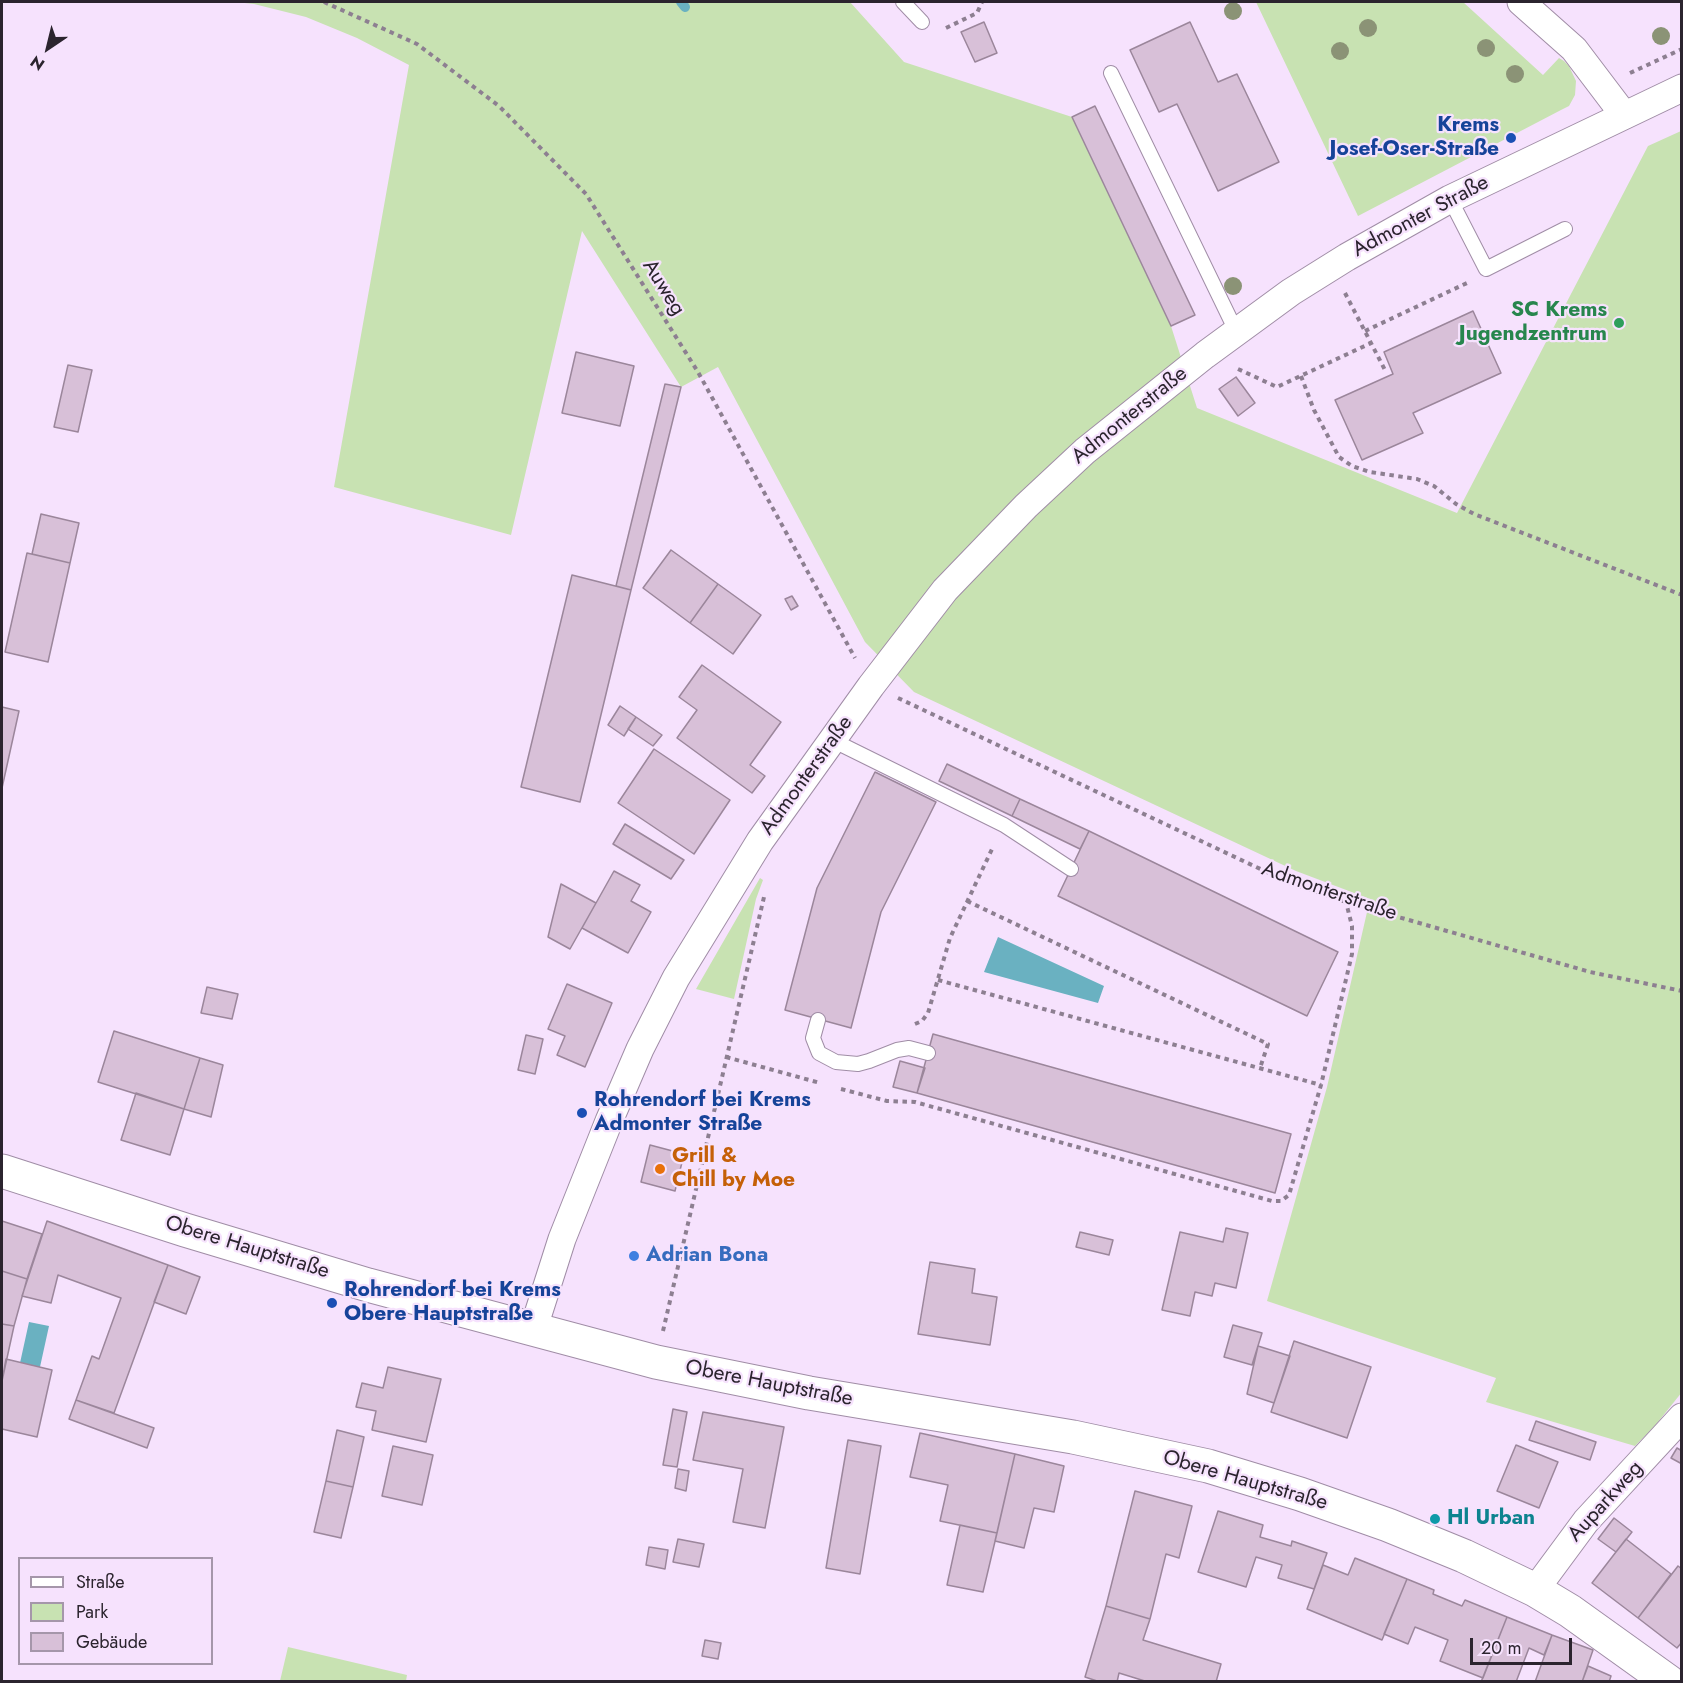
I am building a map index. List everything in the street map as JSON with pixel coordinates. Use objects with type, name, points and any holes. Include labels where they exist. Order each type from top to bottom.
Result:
[{"type":"main road","name":"Obere Hauptstraße","points":[[2,1171],[185,1230],[368,1285],[656,1362],[809,1393],[1073,1437],[1208,1466],[1300,1494],[1388,1525],[1464,1556],[1535,1590],[1579,1617],[1669,1682]]},
{"type":"street","points":[[1521,2],[1574,49],[1624,115]]},
{"type":"street","name":"Admonter Straße","points":[[1236,331],[1291,292],[1347,257],[1450,199],[1682,88]]},
{"type":"street","name":"Admonterstraße","points":[[532,1330],[562,1239],[640,1049],[676,978],[760,841],[832,740],[945,590],[1026,506],[1085,451],[1236,331]]},
{"type":"street","name":"Auparkweg","points":[[1535,1590],[1586,1521],[1682,1418]]},
{"type":"lane","points":[[903,2],[922,22]]},
{"type":"lane","points":[[1111,73],[1236,331]]},
{"type":"lane","points":[[1450,199],[1486,269],[1564,229]]},
{"type":"lane","points":[[832,740],[908,783],[1004,825],[1071,869]]},
{"type":"lane","points":[[818,1020],[813,1038],[819,1053],[836,1062],[858,1064],[909,1048],[928,1053]]},
{"type":"path","name":"Auweg","points":[[324,2],[417,44],[499,106],[586,194],[698,372],[872,686]]},
{"type":"path","points":[[922,22],[941,31],[977,13],[982,2]]},
{"type":"path","points":[[1630,73],[1682,50]]},
{"type":"path","points":[[1365,331],[1479,277],[1486,269]]},
{"type":"path","points":[[1343,289],[1386,372]]},
{"type":"path","points":[[1235,367],[1276,387],[1371,343]]},
{"type":"path","points":[[1301,376],[1314,410],[1340,457],[1352,466],[1370,472],[1417,479],[1434,486],[1456,504],[1474,514],[1682,595]]},
{"type":"path","name":"Admonterstraße","points":[[896,697],[1290,883],[1346,902],[1590,972],[1682,991]]},
{"type":"path","points":[[907,1025],[922,1021],[928,1013],[950,938],[1004,825]]},
{"type":"path","points":[[656,1362],[765,893]]},
{"type":"path","points":[[967,902],[1268,1044],[1260,1068]]},
{"type":"path","points":[[841,1089],[887,1101],[915,1102],[1272,1201],[1281,1201],[1289,1195],[1321,1085],[1352,954],[1352,926],[1346,902]]},
{"type":"path","points":[[938,980],[1321,1085]]},
{"type":"path","points":[[726,1057],[829,1086]]},
{"type":"green space","points":[[235,2],[850,2],[904,62],[1072,117],[1171,326],[1197,408],[1457,513],[1648,146],[1681,131],[1682,1392],[1654,1427],[1635,1446],[1486,1402],[1496,1378],[1267,1301],[1327,1087],[1370,899],[1296,871],[914,692],[865,642],[718,367],[681,387],[582,231],[511,535],[334,487],[409,65],[357,38],[306,17],[254,4]]},
{"type":"green space","points":[[1256,2],[1463,2],[1543,75],[1559,58],[1564,61],[1576,81],[1575,95],[1569,106],[1358,216]]},
{"type":"green space","points":[[760,878],[763,880],[756,899],[734,999],[696,989]]},
{"type":"green space","points":[[288,1647],[407,1675],[406,1681],[280,1681]]},
{"type":"water","points":[[998,937],[1104,986],[1098,1003],[984,972]]},
{"type":"water","points":[[29,1322],[49,1326],[40,1367],[20,1363]]},
{"type":"building","points":[[984,22],[997,53],[975,62],[961,32]]},
{"type":"building","points":[[1190,22],[1218,82],[1237,74],[1279,162],[1218,191],[1177,104],[1159,112],[1130,50]]},
{"type":"building","points":[[1095,106],[1195,315],[1171,326],[1072,117]]},
{"type":"building","points":[[1473,311],[1501,373],[1413,413],[1423,433],[1362,460],[1335,400],[1393,374],[1384,352]]},
{"type":"building","points":[[576,352],[634,366],[620,426],[562,413]]},
{"type":"building","points":[[68,365],[92,370],[78,432],[54,427]]},
{"type":"building","points":[[1236,377],[1255,403],[1238,416],[1219,389]]},
{"type":"building","points":[[665,384],[681,387],[631,590],[616,586]]},
{"type":"building","points":[[41,514],[79,523],[70,563],[32,554]]},
{"type":"building","points":[[671,550],[718,584],[690,623],[643,588]]},
{"type":"building","points":[[27,553],[70,563],[48,662],[5,652]]},
{"type":"building","points":[[572,575],[631,590],[580,802],[521,787]]},
{"type":"building","points":[[718,584],[761,615],[733,654],[690,623]]},
{"type":"building","points":[[792,596],[798,606],[791,610],[785,599]]},
{"type":"building","points":[[702,665],[781,722],[750,765],[765,776],[752,793],[677,738],[697,710],[679,697]]},
{"type":"building","points":[[620,706],[636,717],[624,736],[608,725]]},
{"type":"building","points":[[2,707],[19,711],[2,788]]},
{"type":"building","points":[[636,717],[662,735],[653,746],[628,729]]},
{"type":"building","points":[[654,749],[730,800],[694,854],[618,803]]},
{"type":"building","points":[[947,764],[1020,799],[1012,816],[939,781]]},
{"type":"building","points":[[875,772],[936,802],[881,912],[851,1028],[785,1010],[817,888]]},
{"type":"building","points":[[1020,799],[1089,831],[1080,849],[1012,816]]},
{"type":"building","points":[[625,824],[684,860],[671,879],[613,844]]},
{"type":"building","points":[[1089,831],[1338,952],[1307,1016],[1058,896]]},
{"type":"building","points":[[614,871],[640,885],[631,901],[651,912],[628,953],[582,928]]},
{"type":"building","points":[[561,884],[596,903],[570,949],[548,937]]},
{"type":"building","points":[[567,984],[612,1003],[585,1067],[557,1055],[565,1036],[548,1029]]},
{"type":"building","points":[[207,987],[238,994],[232,1019],[201,1013]]},
{"type":"building","points":[[114,1031],[200,1058],[184,1109],[98,1082]]},
{"type":"building","points":[[933,1034],[1291,1134],[1275,1193],[917,1093]]},
{"type":"building","points":[[526,1035],[543,1039],[535,1074],[518,1070]]},
{"type":"building","points":[[200,1058],[223,1065],[211,1117],[184,1109]]},
{"type":"building","points":[[900,1061],[925,1068],[917,1093],[893,1087]]},
{"type":"building","points":[[136,1093],[184,1109],[170,1155],[121,1140]]},
{"type":"building","points":[[650,1145],[684,1154],[675,1191],[641,1182]]},
{"type":"building","points":[[2,1221],[42,1234],[27,1279],[2,1271]]},
{"type":"building","points":[[47,1221],[168,1265],[114,1413],[76,1400],[92,1356],[99,1359],[121,1298],[58,1275],[51,1303],[22,1296]]},
{"type":"building","points":[[1226,1228],[1248,1233],[1236,1288],[1215,1283],[1212,1296],[1195,1292],[1190,1316],[1162,1310],[1180,1232],[1223,1242]]},
{"type":"building","points":[[1080,1232],[1113,1240],[1109,1255],[1076,1247]]},
{"type":"building","points":[[930,1262],[975,1269],[972,1293],[997,1297],[990,1345],[918,1334]]},
{"type":"building","points":[[168,1265],[200,1277],[186,1314],[154,1302]]},
{"type":"building","points":[[2,1271],[27,1279],[14,1326],[2,1324]]},
{"type":"building","points":[[2,1324],[14,1326],[2,1381]]},
{"type":"building","points":[[1233,1325],[1262,1333],[1252,1365],[1224,1357]]},
{"type":"building","points":[[1294,1341],[1371,1367],[1347,1438],[1271,1412]]},
{"type":"building","points":[[1258,1346],[1290,1356],[1274,1403],[1247,1394]]},
{"type":"building","points":[[6,1359],[52,1370],[37,1437],[2,1429],[2,1381]]},
{"type":"building","points":[[388,1367],[441,1379],[426,1442],[372,1430],[376,1411],[356,1407],[362,1383],[383,1388]]},
{"type":"building","points":[[76,1400],[154,1428],[147,1448],[69,1419]]},
{"type":"building","points":[[673,1409],[687,1412],[677,1467],[663,1465]]},
{"type":"building","points":[[703,1412],[784,1427],[765,1528],[733,1522],[743,1469],[693,1460]]},
{"type":"building","points":[[1536,1421],[1596,1442],[1590,1460],[1529,1440]]},
{"type":"building","points":[[337,1430],[364,1437],[353,1487],[326,1481]]},
{"type":"building","points":[[920,1433],[1015,1454],[997,1533],[940,1521],[948,1485],[910,1477]]},
{"type":"building","points":[[848,1440],[881,1446],[860,1574],[826,1568]]},
{"type":"building","points":[[1516,1445],[1558,1462],[1539,1508],[1497,1491]]},
{"type":"building","points":[[393,1446],[433,1455],[422,1505],[382,1496]]},
{"type":"building","points":[[1677,1448],[1682,1451],[1682,1464],[1671,1458]]},
{"type":"building","points":[[1015,1454],[1064,1466],[1054,1512],[1034,1508],[1024,1548],[995,1541]]},
{"type":"building","points":[[678,1469],[689,1471],[686,1491],[675,1488]]},
{"type":"building","points":[[326,1481],[353,1487],[341,1538],[314,1532]]},
{"type":"building","points":[[1135,1491],[1192,1506],[1179,1558],[1166,1554],[1150,1619],[1106,1606]]},
{"type":"building","points":[[1218,1511],[1263,1525],[1260,1537],[1291,1546],[1292,1541],[1327,1553],[1314,1589],[1278,1578],[1282,1565],[1256,1557],[1246,1587],[1198,1572]]},
{"type":"building","points":[[1614,1518],[1632,1532],[1616,1552],[1598,1539]]},
{"type":"building","points":[[960,1525],[997,1533],[983,1592],[947,1585]]},
{"type":"building","points":[[678,1539],[704,1544],[699,1567],[673,1562]]},
{"type":"building","points":[[1626,1539],[1671,1574],[1638,1618],[1592,1583]]},
{"type":"building","points":[[649,1547],[668,1550],[665,1569],[646,1565]]},
{"type":"building","points":[[1355,1558],[1407,1579],[1382,1640],[1307,1609],[1323,1565],[1348,1575]]},
{"type":"building","points":[[1678,1566],[1682,1569],[1682,1642],[1677,1648],[1638,1618]]},
{"type":"building","points":[[1407,1579],[1434,1590],[1433,1594],[1462,1606],[1465,1600],[1507,1617],[1483,1678],[1440,1661],[1448,1640],[1415,1627],[1408,1644],[1384,1634]]},
{"type":"building","points":[[1106,1606],[1150,1619],[1143,1640],[1221,1664],[1216,1682],[1148,1682],[1119,1673],[1117,1682],[1100,1682],[1085,1677]]},
{"type":"building","points":[[1507,1617],[1552,1635],[1544,1655],[1529,1648],[1516,1682],[1481,1682]]},
{"type":"building","points":[[1552,1635],[1593,1650],[1582,1682],[1535,1682]]},
{"type":"building","points":[[705,1640],[721,1643],[718,1659],[702,1656]]},
{"type":"building","points":[[1588,1666],[1611,1676],[1609,1682],[1582,1682]]},
{"type":"waterway","points":[[681,2],[685,7]]},
{"type":"place","name":"Krems Josef-Oser-Straße","points":[[1511,138]]},
{"type":"place","name":"SC Krems Jugendzentrum","points":[[1619,323]]},
{"type":"place","name":"Rohrendorf bei Krems Admonter Straße","points":[[582,1113]]},
{"type":"place","name":"Grill & Chill by Moe","points":[[660,1169]]},
{"type":"place","name":"Adrian Bona","points":[[634,1256]]},
{"type":"place","name":"Rohrendorf bei Krems Obere Hauptstraße","points":[[332,1303]]},
{"type":"place","name":"Hl Urban","points":[[1435,1519]]}]
